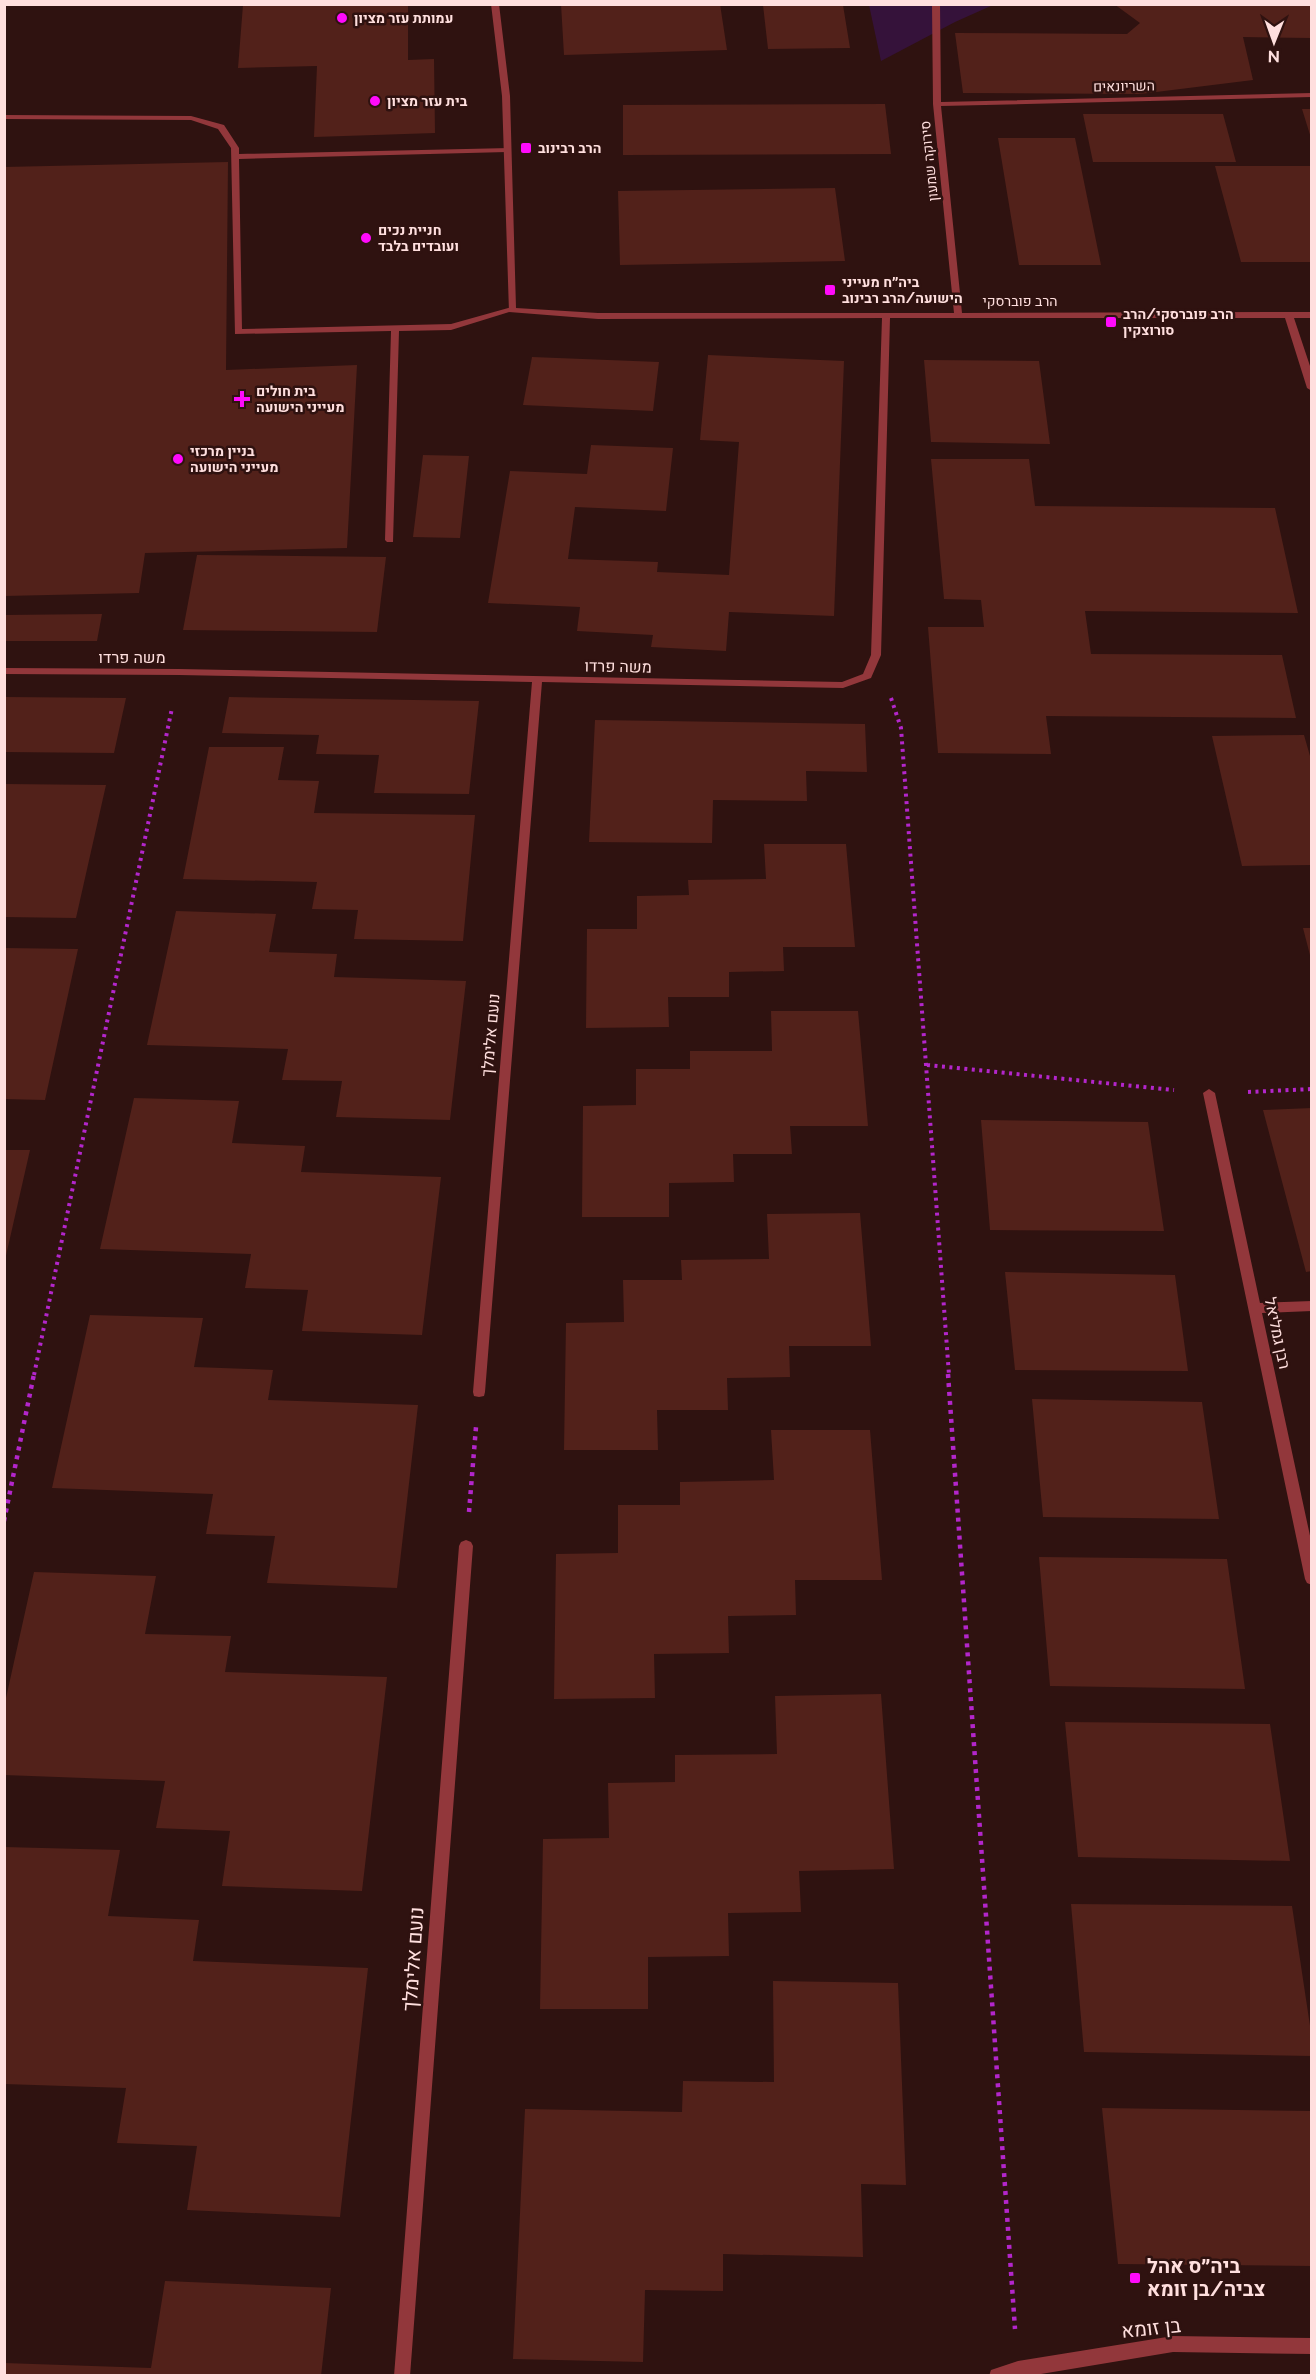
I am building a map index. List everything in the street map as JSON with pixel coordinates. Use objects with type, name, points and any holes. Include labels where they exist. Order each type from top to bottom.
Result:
[{"type":"street","points":[[495,4],[506,96],[512,310]]},
{"type":"street","name":"סירוקה שמעון","points":[[936,4],[937,104],[958,314]]},
{"type":"street","name":"השריונאים","points":[[937,104],[1311,95]]},
{"type":"street","points":[[4,117],[191,118],[221,127],[235,148],[235,157],[507,150]]},
{"type":"street","name":"הרב פוברסקי","points":[[235,157],[238,332],[451,327],[512,310],[598,316],[1311,315]]},
{"type":"street","points":[[876,655],[886,315]]},
{"type":"street","points":[[1289,316],[1311,388]]},
{"type":"street","points":[[390,540],[395,330]]},
{"type":"street","name":"משה פרדו","points":[[4,671],[179,672],[843,685],[867,676],[876,655]]},
{"type":"street","name":"נועם אלימלך","points":[[479,1392],[537,680]]},
{"type":"street","name":"רבן גמליאל","points":[[1209,1093],[1256,1308],[1311,1579]]},
{"type":"street","points":[[1256,1308],[1311,1306]]},
{"type":"street","name":"נועם אלימלך","points":[[402,2376],[466,1545]]},
{"type":"street","name":"בן זומא","points":[[998,2376],[1018,2368],[1173,2344],[1311,2346]]},
{"type":"path","points":[[876,655],[901,728],[927,1065],[1018,2368]]},
{"type":"path","points":[[4,1521],[179,672]]},
{"type":"path","points":[[927,1065],[1209,1093],[1311,1089]]},
{"type":"path","points":[[466,1545],[479,1392]]},
{"type":"shaded area","points":[[869,5],[993,5],[881,61]]},
{"type":"building","points":[[561,4],[720,4],[727,50],[564,55]]},
{"type":"building","points":[[1114,4],[1312,4],[1312,38],[1243,37],[1253,80],[1140,94],[963,93],[955,33],[1127,34],[1140,23]]},
{"type":"building","name":"בית עזר מציון","points":[[243,5],[408,5],[408,60],[434,59],[435,133],[314,137],[317,66],[238,68]]},
{"type":"building","points":[[763,5],[843,5],[850,48],[768,49]]},
{"type":"building","points":[[885,104],[891,154],[623,155],[623,105]]},
{"type":"building","points":[[1302,109],[1312,109],[1312,138],[1311,138]]},
{"type":"building","points":[[1083,114],[1223,114],[1236,162],[1093,162]]},
{"type":"building","points":[[998,138],[1075,138],[1101,265],[1019,265]]},
{"type":"building","name":"בניין מרכזי מעייני הישועה","points":[[228,162],[226,370],[357,365],[347,548],[145,553],[139,593],[4,596],[4,167]]},
{"type":"building","points":[[1215,166],[1312,166],[1312,262],[1241,262]]},
{"type":"building","points":[[835,188],[845,261],[620,265],[618,191]]},
{"type":"building","points":[[708,355],[844,361],[834,616],[729,612],[726,651],[651,647],[653,635],[577,631],[580,607],[488,603],[510,471],[587,474],[591,445],[673,448],[666,511],[575,507],[568,559],[658,562],[657,572],[729,575],[739,442],[700,440]]},
{"type":"building","points":[[532,357],[659,362],[653,411],[523,405]]},
{"type":"building","points":[[924,360],[1039,361],[1050,444],[931,442]]},
{"type":"building","points":[[423,455],[469,456],[460,538],[413,537]]},
{"type":"building","points":[[931,459],[1029,459],[1035,506],[1275,508],[1298,613],[1085,611],[1091,654],[1282,655],[1296,718],[1046,716],[1051,754],[938,753],[928,627],[984,627],[981,600],[944,599]]},
{"type":"building","points":[[197,555],[386,557],[377,632],[183,630]]},
{"type":"building","points":[[102,614],[97,641],[4,641],[4,615]]},
{"type":"building","points":[[4,697],[126,698],[114,753],[4,752]]},
{"type":"building","points":[[229,697],[479,701],[469,794],[374,793],[379,755],[316,754],[319,735],[222,733]]},
{"type":"building","points":[[595,720],[865,724],[867,772],[806,771],[807,801],[713,800],[712,843],[589,842]]},
{"type":"building","points":[[1304,735],[1312,763],[1312,865],[1242,866],[1212,736]]},
{"type":"building","points":[[209,747],[284,747],[278,780],[319,781],[314,813],[475,815],[463,941],[354,939],[358,910],[312,909],[317,882],[183,879]]},
{"type":"building","points":[[4,784],[106,785],[76,918],[4,917]]},
{"type":"building","points":[[764,844],[846,844],[855,947],[783,947],[784,971],[729,972],[729,997],[668,997],[669,1027],[586,1028],[587,929],[637,929],[637,896],[689,895],[688,880],[766,879]]},
{"type":"building","points":[[176,911],[276,914],[269,952],[337,954],[334,977],[466,981],[450,1120],[336,1117],[342,1081],[282,1080],[288,1049],[147,1045]]},
{"type":"building","points":[[1303,928],[1312,928],[1311,959]]},
{"type":"building","points":[[4,948],[78,949],[45,1100],[4,1099]]},
{"type":"building","points":[[771,1011],[858,1011],[868,1126],[790,1126],[792,1154],[733,1154],[734,1182],[669,1183],[669,1217],[582,1217],[583,1106],[636,1105],[636,1069],[690,1069],[690,1051],[772,1051]]},
{"type":"building","points":[[134,1098],[239,1101],[232,1143],[305,1146],[301,1172],[441,1177],[422,1335],[302,1331],[308,1290],[245,1288],[251,1254],[100,1249]]},
{"type":"building","points":[[1312,1108],[1312,1271],[1306,1272],[1263,1110]]},
{"type":"building","points":[[981,1120],[1148,1122],[1164,1231],[990,1230]]},
{"type":"building","points":[[4,1150],[30,1150],[5,1260],[4,1260]]},
{"type":"building","points":[[860,1213],[871,1346],[789,1346],[790,1377],[727,1378],[728,1410],[657,1410],[658,1450],[564,1450],[566,1323],[624,1322],[623,1280],[682,1280],[681,1260],[769,1259],[767,1214]]},
{"type":"building","points":[[1005,1272],[1175,1275],[1188,1371],[1015,1370]]},
{"type":"building","points":[[90,1315],[203,1318],[194,1367],[273,1370],[268,1400],[418,1405],[397,1588],[267,1583],[275,1536],[206,1534],[213,1494],[52,1488]]},
{"type":"building","points":[[1032,1399],[1202,1402],[1219,1519],[1043,1517]]},
{"type":"building","points":[[771,1430],[870,1430],[882,1580],[795,1580],[796,1615],[728,1616],[729,1653],[654,1654],[655,1698],[554,1699],[556,1554],[618,1553],[618,1505],[680,1505],[680,1482],[774,1480]]},
{"type":"building","points":[[1039,1557],[1227,1559],[1245,1689],[1050,1686]]},
{"type":"building","points":[[34,1572],[156,1576],[145,1634],[231,1636],[225,1672],[387,1677],[362,1891],[222,1886],[230,1831],[156,1828],[165,1781],[4,1775],[4,1707]]},
{"type":"building","points":[[881,1694],[894,1869],[799,1871],[801,1912],[728,1913],[729,1956],[648,1957],[648,2009],[540,2009],[543,1839],[609,1838],[608,1783],[675,1782],[675,1755],[777,1754],[775,1696]]},
{"type":"building","points":[[1065,1722],[1270,1724],[1290,1861],[1078,1857]]},
{"type":"building","points":[[4,1847],[120,1850],[108,1916],[199,1920],[193,1961],[368,1968],[340,2217],[187,2210],[197,2146],[117,2143],[126,2088],[4,2084]]},
{"type":"building","points":[[1071,1904],[1292,1906],[1312,2039],[1312,2056],[1084,2052]]},
{"type":"building","points":[[773,1981],[898,1983],[906,2185],[861,2184],[863,2257],[723,2254],[723,2291],[645,2290],[643,2362],[513,2359],[525,2109],[682,2112],[683,2081],[774,2082]]},
{"type":"building","points":[[1102,2108],[1312,2111],[1312,2266],[1118,2264]]},
{"type":"building","points":[[165,2281],[331,2288],[321,2376],[4,2376],[4,2363],[151,2368]]},
{"type":"place","name":"עמותת עזר מציון","points":[[342,18]]},
{"type":"place","name":"בית עזר מציון","points":[[375,101]]},
{"type":"place","name":"הרב רבינוב","points":[[526,148]]},
{"type":"place","name":"חניית נכים ועובדים בלבד","points":[[366,238]]},
{"type":"place","name":"ביה״ח מעייני הישועה/הרב רבינוב","points":[[830,290]]},
{"type":"place","name":"הרב פוברסקי/הרב סורוצקין","points":[[1111,322]]},
{"type":"place","name":"בית חולים מעייני הישועה","points":[[242,399]]},
{"type":"place","name":"בניין מרכזי מעייני הישועה","points":[[178,459]]},
{"type":"place","name":"ביה״ס אהל צביה/בן זומא","points":[[1135,2278]]}]
